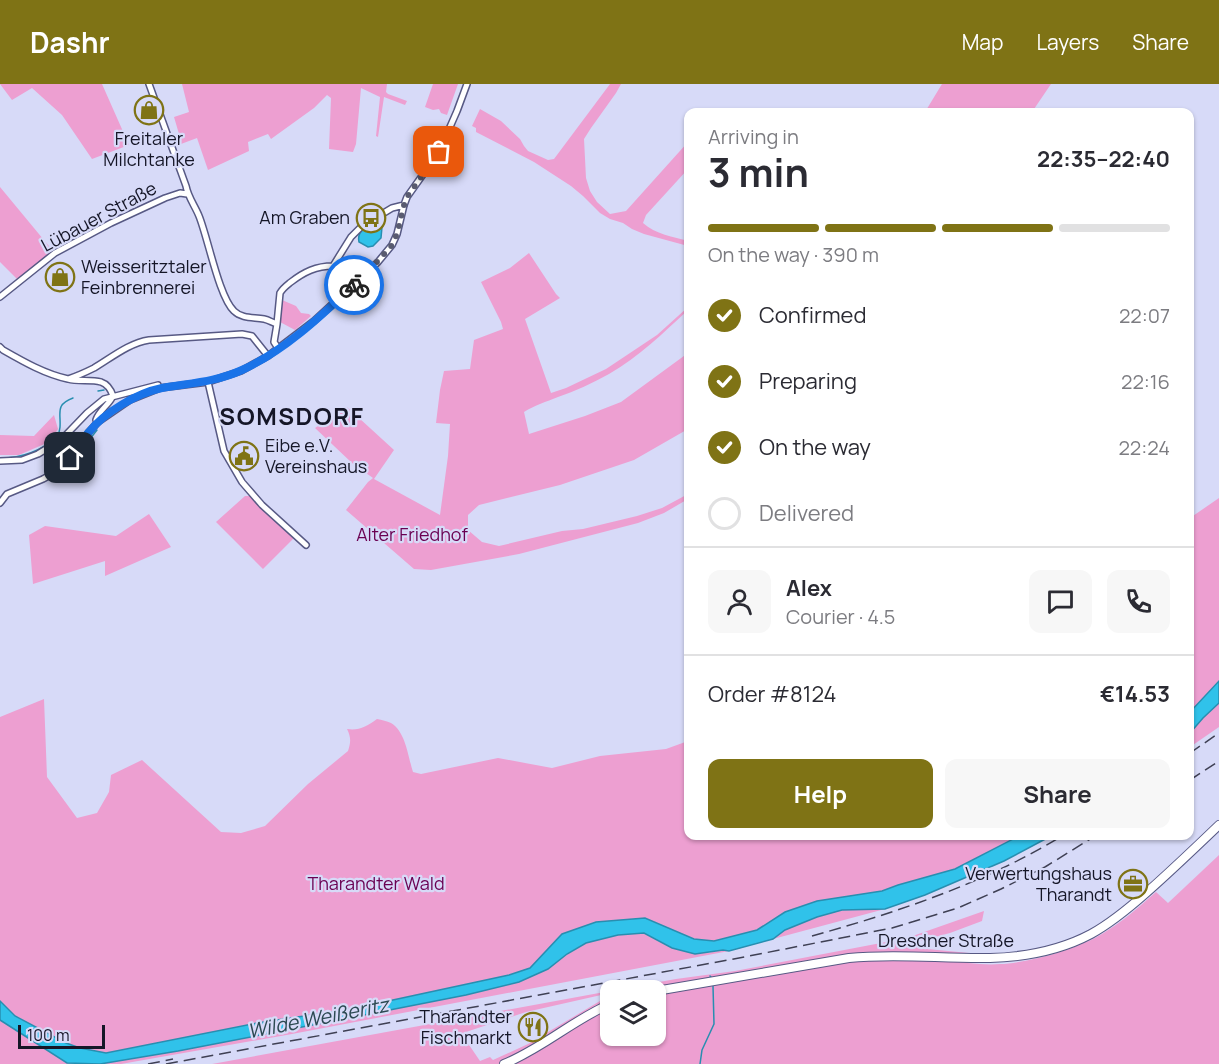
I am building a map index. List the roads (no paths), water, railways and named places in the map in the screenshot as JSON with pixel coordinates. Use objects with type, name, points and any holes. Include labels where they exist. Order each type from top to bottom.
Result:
[{"type":"main road","name":"Dresdner Straße","points":[[666,990],[849,958],[880,956],[1007,957],[1026,955],[1059,946],[1092,933],[1116,918],[1160,881],[1219,825]]},
{"type":"main road","points":[[504,1064],[530,1053],[600,1009]]},
{"type":"street","name":"Lübauer Straße","points":[[149,84],[187,194],[203,226],[225,297],[231,309],[239,315],[278,324]]},
{"type":"street","points":[[0,502],[7,494],[43,479],[62,466],[98,422],[130,400],[160,388],[208,382],[241,370],[268,356],[308,327],[392,245],[407,197],[439,152],[467,84]]},
{"type":"street","name":"Lübauer Straße","points":[[0,297],[55,254],[111,223],[165,198],[180,193],[187,194]]},
{"type":"street","points":[[342,296],[336,283],[333,266],[351,237],[362,226],[392,208],[404,205]]},
{"type":"street","points":[[278,348],[274,342],[282,289],[310,269],[333,266]]},
{"type":"street","points":[[68,379],[95,367],[117,353],[149,340],[242,334],[252,336],[268,356]]},
{"type":"street","points":[[0,347],[34,367],[68,379],[100,382],[107,386],[113,396]]},
{"type":"street","points":[[208,382],[224,452],[242,482],[262,505],[306,545]]},
{"type":"street","points":[[0,461],[22,460],[62,440],[95,405],[104,399],[158,385]]},
{"type":"street","points":[[98,422],[96,417],[113,396]]},
{"type":"water","points":[[380,220],[381,238],[373,246],[368,247],[359,242],[362,231]]},
{"type":"water","points":[[1219,681],[1219,703],[1194,728],[1194,708]]},
{"type":"water","name":"Wilde Weißeritz","points":[[1011,840],[1043,840],[1004,861],[925,895],[885,909],[842,910],[817,917],[785,930],[773,939],[729,951],[695,954],[672,948],[644,933],[618,935],[586,943],[548,969],[519,982],[466,995],[178,1051],[100,1064],[67,1063],[0,1020],[0,1001],[15,1016],[66,1043],[106,1053],[257,1023],[351,1009],[509,975],[530,968],[562,934],[596,922],[645,918],[694,939],[714,941],[757,930],[785,912],[817,901],[882,891],[955,869]]},
{"type":"waterway","points":[[98,391],[104,390]]},
{"type":"waterway","points":[[0,458],[31,453],[58,437],[61,406],[73,398]]},
{"type":"waterway","points":[[82,449],[97,430]]},
{"type":"waterway","points":[[65,440],[74,445]]},
{"type":"waterway","points":[[700,1064],[702,1050],[714,1024],[713,986]]},
{"type":"railway","points":[[1194,750],[1219,733]]},
{"type":"railway","points":[[1194,777],[1219,761]]},
{"type":"railway","points":[[812,936],[940,895],[1003,868],[1055,840]]},
{"type":"railway","points":[[166,1064],[892,928],[958,908],[1001,889],[1045,867],[1089,840]]},
{"type":"railway","points":[[148,1064],[173,1059]]},
{"type":"place","name":"Freitaler Milchtanke","points":[[149,110]]},
{"type":"place","name":"Am Graben","points":[[371,218]]},
{"type":"place","name":"Weisseritztaler Feinbrennerei","points":[[60,277]]},
{"type":"place","name":"Eibe e.V. Vereinshaus","points":[[244,456]]},
{"type":"place","name":"Verwertungshaus Tharandt","points":[[1133,884]]},
{"type":"place","name":"Tharandter Fischmarkt","points":[[533,1027]]},
{"type":"district","name":"SOMSDORF","points":[[292,417]]},
{"type":"park label","name":"Alter Friedhof","points":[[412,535]]},
{"type":"park label","name":"Tharandter Wald","points":[[376,884]]}]
